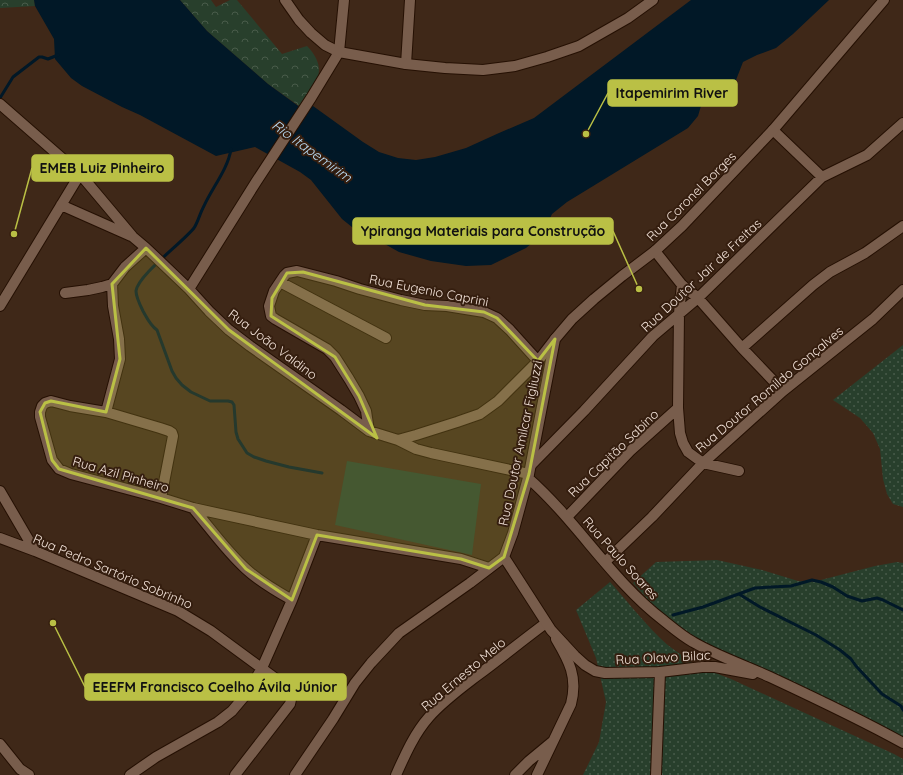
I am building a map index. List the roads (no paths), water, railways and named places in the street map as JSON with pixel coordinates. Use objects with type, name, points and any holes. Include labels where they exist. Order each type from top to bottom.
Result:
[{"type":"street","points":[[285,0],[299,20],[311,33],[326,45],[339,52],[406,64],[483,70],[521,64],[546,58],[578,46],[628,18],[653,0]]},
{"type":"street","points":[[189,289],[339,52],[344,0]]},
{"type":"street","points":[[406,64],[410,0]]},
{"type":"street","name":"Rua Coronel Borges","points":[[398,440],[480,414],[498,401],[538,361],[572,319],[622,276],[655,251],[682,226],[774,130],[884,0]]},
{"type":"street","name":"Rua João Valdino","points":[[2,105],[80,174],[133,237],[156,256],[229,330],[369,431]]},
{"type":"street","name":"Rua Doutor Jair de Freitas","points":[[529,472],[653,336],[698,298],[822,176],[867,155],[903,123]]},
{"type":"street","points":[[774,130],[822,176]]},
{"type":"street","points":[[0,306],[80,174]]},
{"type":"street","name":"Rua João Valdino","points":[[61,205],[133,237]]},
{"type":"street","points":[[742,348],[813,285],[830,272],[865,253],[903,226]]},
{"type":"street","points":[[65,293],[88,290],[112,284],[125,267],[146,248]]},
{"type":"street","points":[[655,251],[682,286],[698,298],[742,348],[783,391]]},
{"type":"street","name":"Rua Eugenio Caprini","points":[[280,282],[287,273],[297,271],[402,300],[426,305],[447,306],[484,312],[497,318],[538,361]]},
{"type":"street","points":[[386,338],[280,282],[274,292],[270,306],[271,316],[327,349],[335,357],[352,384],[366,412],[369,431],[398,440],[416,449],[430,453],[529,472]]},
{"type":"street","points":[[106,412],[120,359],[119,339],[113,306],[112,284]]},
{"type":"street","points":[[682,286],[679,313],[678,408],[680,433],[683,443],[688,452],[702,463],[739,471]]},
{"type":"street","name":"Rua Doutor Romildo Gonçalves","points":[[605,562],[652,517],[702,463],[783,391],[873,319],[903,290]]},
{"type":"street","name":"Rua Doutor Amilcar Figliuzzi","points":[[504,557],[513,534],[529,472],[555,339]]},
{"type":"street","name":"Rua Azil Pinheiro","points":[[162,498],[173,436],[172,433],[106,412],[51,401],[42,406],[40,416],[52,460],[59,469],[71,474],[162,498],[193,508],[317,535],[461,559],[489,568]]},
{"type":"street","name":"Rua Capitão Sabino","points":[[567,517],[630,451],[678,408]]},
{"type":"street","name":"Rua Paulo Soares","points":[[529,472],[542,490],[628,588],[662,620],[691,641],[708,650],[769,676]]},
{"type":"street","points":[[0,491],[34,551]]},
{"type":"street","points":[[193,508],[233,556],[246,569],[273,590],[292,600]]},
{"type":"street","points":[[130,775],[156,757],[218,722],[232,711],[248,692],[262,668],[292,600],[317,535]]},
{"type":"street","name":"Rua Pedro Sartório Sobrinho","points":[[0,538],[178,611],[211,631],[290,690],[292,695],[290,704],[235,775]]},
{"type":"street","points":[[295,775],[333,719],[354,683],[399,633],[504,557]]},
{"type":"street","name":"Rua Olavo Bilac","points":[[504,557],[548,626],[570,664],[574,680],[572,704],[537,775]]},
{"type":"street","name":"Rua Olavo Bilac","points":[[548,626],[585,665],[605,673],[660,672],[715,667],[769,676]]},
{"type":"street","name":"Rua Ernesto Melo","points":[[396,775],[419,730],[434,712],[461,689],[548,626]]},
{"type":"street","points":[[656,775],[660,672]]},
{"type":"street","points":[[769,676],[903,743]]},
{"type":"street","points":[[514,775],[555,739]]},
{"type":"street","points":[[0,744],[20,769],[29,775]]},
{"type":"water","name":"Rio Itapemirim","points":[[34,0],[180,0],[207,31],[268,84],[301,108],[313,106],[379,152],[398,158],[416,160],[435,157],[466,148],[534,118],[691,0],[829,0],[776,48],[743,62],[736,80],[727,87],[703,99],[698,116],[688,128],[567,202],[552,214],[543,234],[526,248],[491,265],[466,266],[431,261],[399,252],[374,238],[357,231],[342,219],[311,180],[300,172],[255,147],[216,156],[82,86],[71,78],[55,59],[54,39],[35,6]]},
{"type":"waterway","points":[[0,98],[13,77],[39,57],[48,59],[58,55]]},
{"type":"waterway","points":[[231,149],[227,164],[207,199],[194,228],[144,277],[136,291],[137,296],[147,319],[157,330],[172,371],[182,385],[191,392],[210,401],[232,402],[234,405],[238,439],[247,453],[266,461],[322,473]]},
{"type":"waterway","points":[[673,615],[703,607],[755,588],[791,586],[812,580],[833,587],[847,596],[862,601],[877,598],[903,610]]},
{"type":"waterway","points":[[739,594],[760,607],[816,635],[840,650],[851,659],[882,694],[901,706],[903,710]]},
{"type":"place","name":"Itapemirim River","points":[[586,134]]},
{"type":"place","name":"EMEB Luiz Pinheiro","points":[[14,234]]},
{"type":"place","name":"Ypiranga Materiais para Construção","points":[[639,289]]},
{"type":"place","name":"EEEFM Francisco Coelho Ávila Júnior","points":[[53,623]]}]
